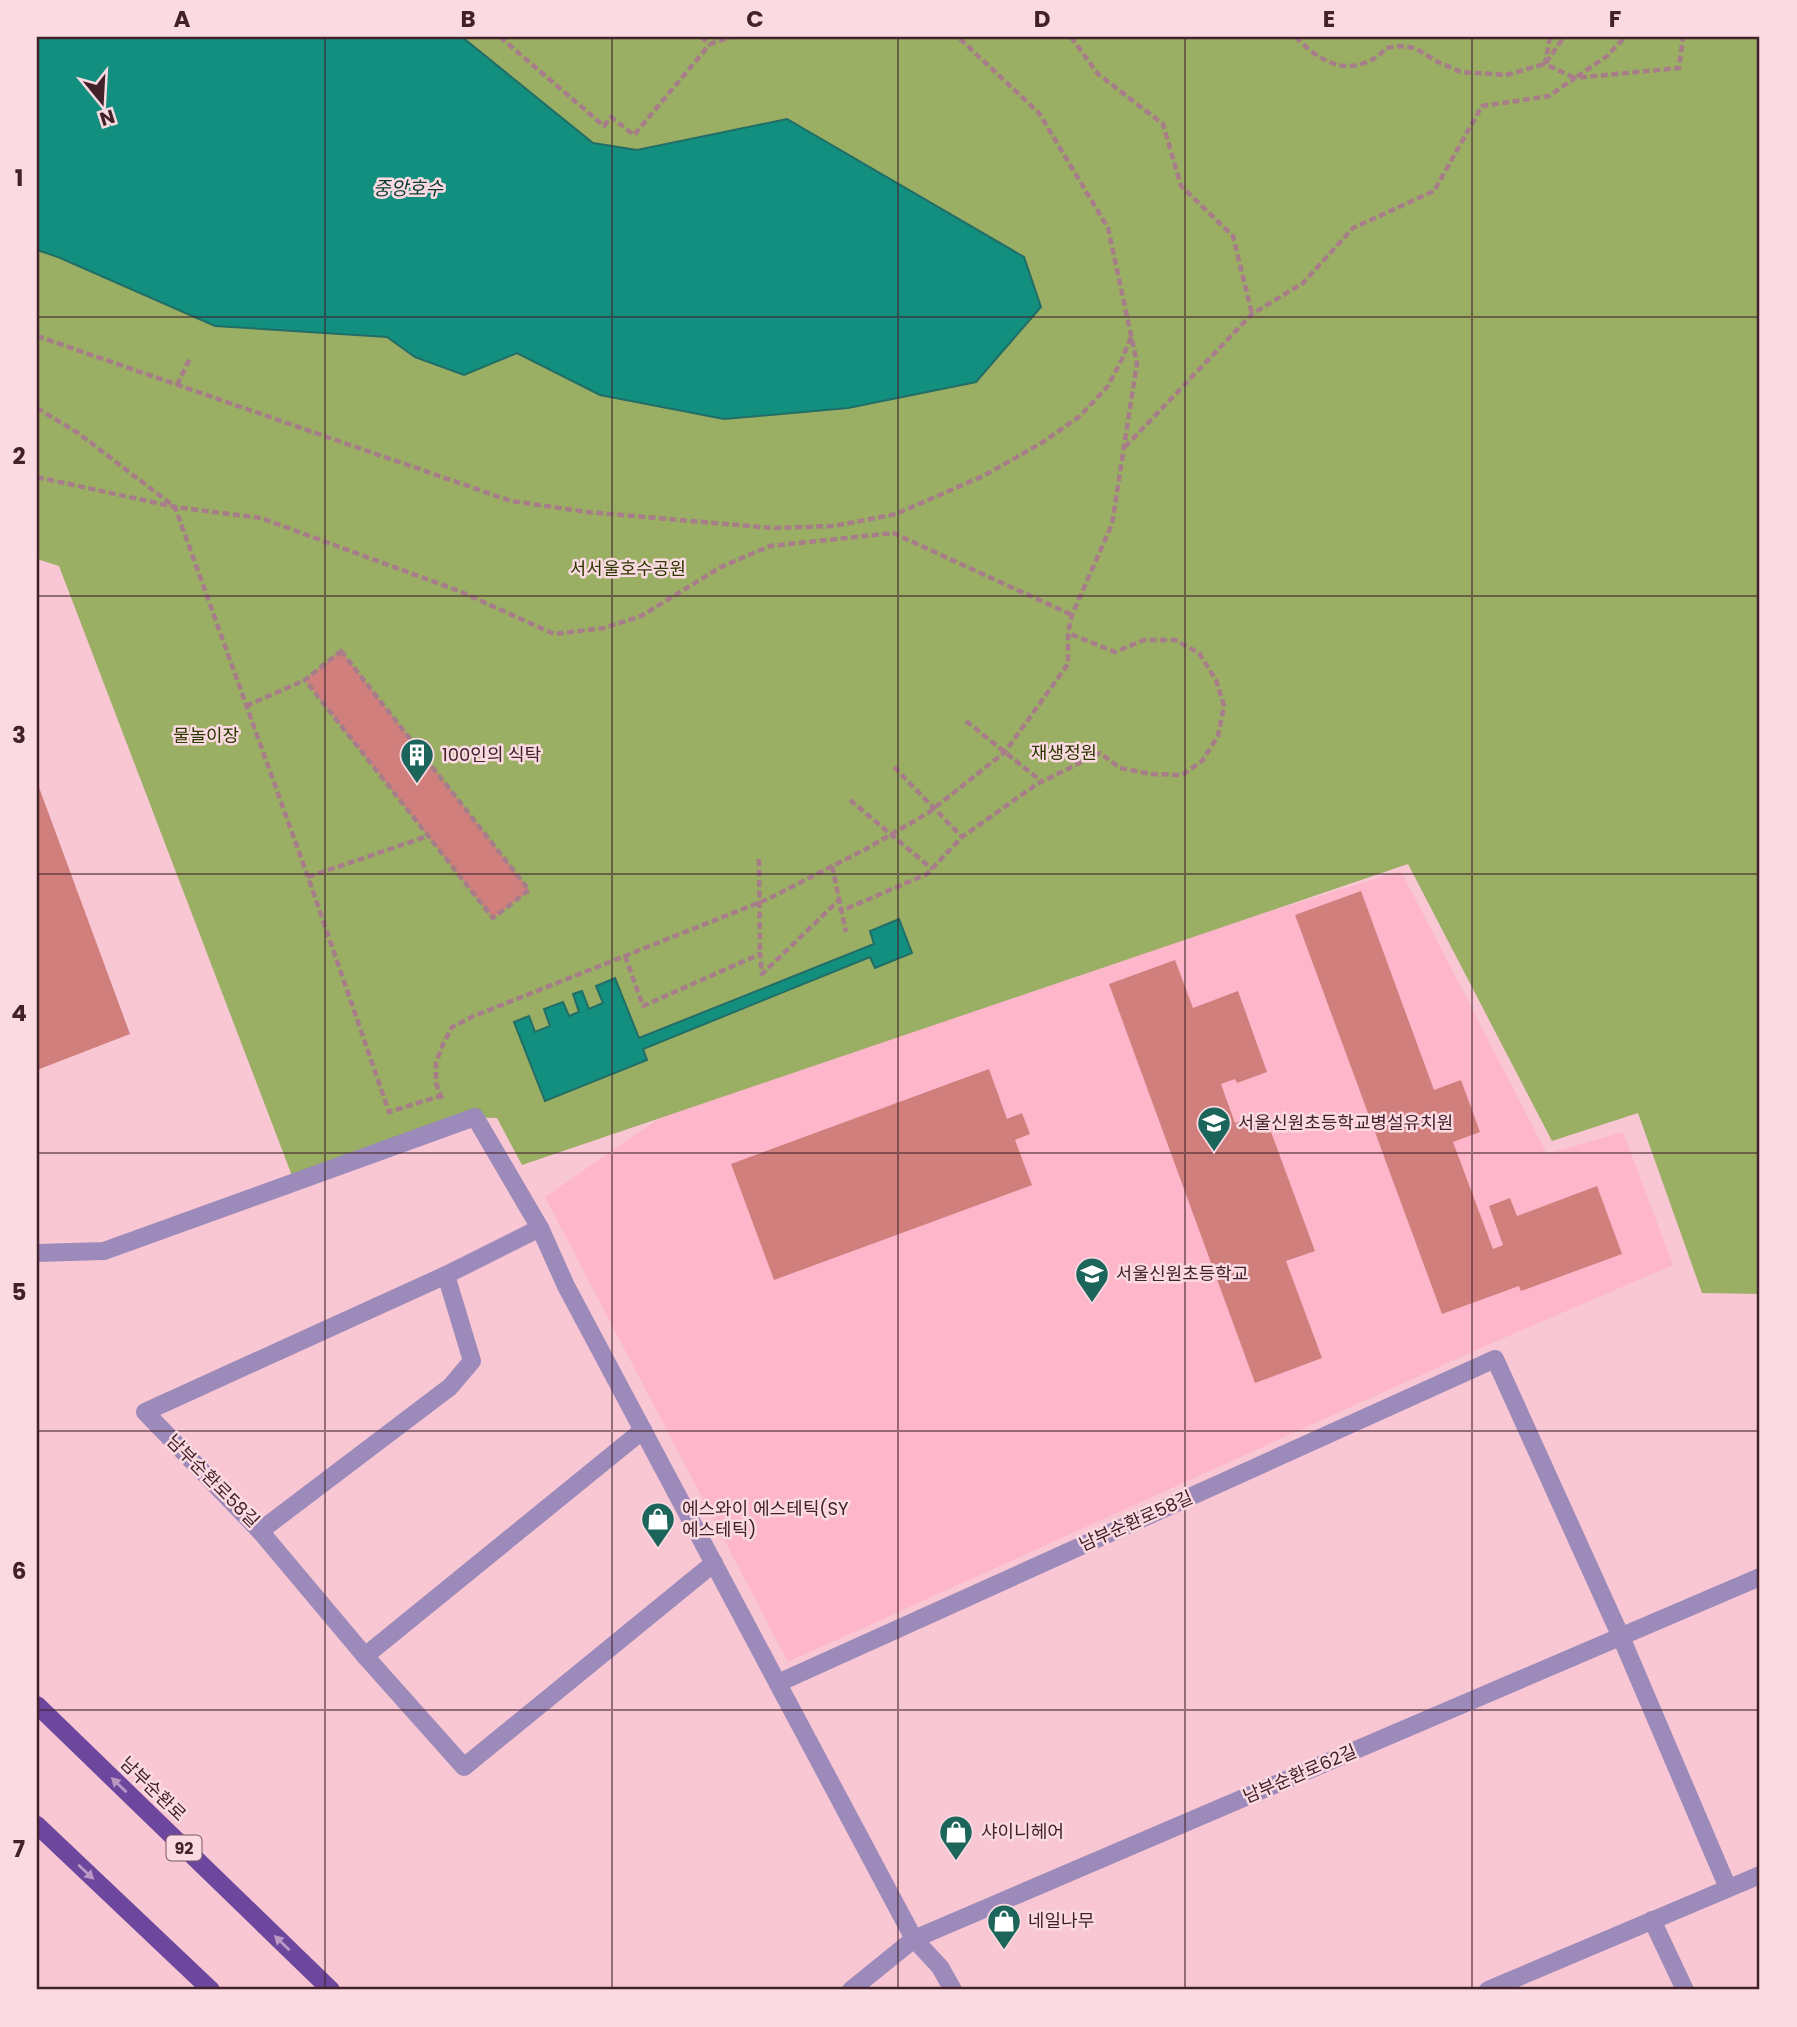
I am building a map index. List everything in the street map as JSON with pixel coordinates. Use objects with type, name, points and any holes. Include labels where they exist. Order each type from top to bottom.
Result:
[{"type":"main road","name":"남부순환로","points":[[37,1705],[331,1990]]},
{"type":"main road","points":[[37,1825],[211,1990]]},
{"type":"street","points":[[37,1253],[104,1251],[475,1118],[540,1228],[566,1286],[914,1939],[940,1967],[953,1990]]},
{"type":"street","name":"남부순환로58길","points":[[446,1275],[472,1361],[450,1387],[260,1531],[145,1412],[446,1275],[540,1228]]},
{"type":"street","name":"남부순환로58길","points":[[778,1683],[1495,1359],[1621,1637]]},
{"type":"street","points":[[365,1656],[643,1430]]},
{"type":"street","points":[[260,1531],[365,1656],[464,1767],[714,1563]]},
{"type":"street","name":"남부순환로62길","points":[[850,1990],[914,1939],[1760,1577]]},
{"type":"street","points":[[1621,1637],[1728,1888]]},
{"type":"street","points":[[1488,1990],[1517,1984],[1653,1920],[1760,1875]]},
{"type":"street","points":[[1653,1920],[1685,1990]]},
{"type":"path","points":[[500,37],[604,126],[611,117],[634,135],[710,44],[732,37]]},
{"type":"path","points":[[701,37],[710,44]]},
{"type":"path","points":[[445,1103],[436,1083],[436,1063],[452,1027],[759,903],[891,835],[934,808],[1005,752],[1068,664],[1068,633],[1072,615],[1112,523],[1137,363],[1108,228],[1038,113],[958,37]]},
{"type":"path","points":[[1072,37],[1098,74],[1163,124],[1181,186],[1233,236],[1252,314]]},
{"type":"path","points":[[1296,37],[1320,57],[1339,66],[1368,62],[1386,48],[1401,46],[1415,48],[1461,72],[1506,75],[1545,64],[1564,37]]},
{"type":"path","points":[[1545,64],[1550,37]]},
{"type":"path","points":[[1124,448],[1252,314],[1303,283],[1353,228],[1434,191],[1482,106],[1549,96],[1607,56],[1625,37]]},
{"type":"path","points":[[1545,64],[1575,78],[1679,68],[1683,37]]},
{"type":"path","points":[[37,337],[511,501],[587,512],[773,528],[834,526],[896,514],[983,477],[1040,444],[1080,416],[1108,386],[1132,335]]},
{"type":"path","points":[[177,385],[190,358]]},
{"type":"path","points":[[37,408],[78,433],[175,508],[308,877],[389,1112],[440,1096]]},
{"type":"path","points":[[37,477],[175,508],[261,518],[459,591],[554,634],[604,628],[641,616],[722,567],[770,547],[892,533],[1072,615]]},
{"type":"path","points":[[842,911],[928,874],[962,837],[1041,781],[1100,753],[1120,768],[1151,774],[1182,775],[1202,761],[1218,736],[1224,706],[1216,680],[1199,653],[1175,640],[1144,640],[1115,652],[1068,633]]},
{"type":"path","points":[[246,706],[305,680],[341,651],[529,890],[493,918],[305,680]]},
{"type":"path","points":[[966,721],[1041,781]]},
{"type":"path","points":[[894,766],[962,837]]},
{"type":"path","points":[[850,800],[932,869]]},
{"type":"path","points":[[308,877],[428,836]]},
{"type":"path","points":[[759,859],[762,974],[839,901],[842,911]]},
{"type":"path","points":[[832,866],[846,932]]},
{"type":"path","points":[[625,956],[643,1006],[760,954]]},
{"type":"shaded area","name":"서울신원초등학교","points":[[1401,871],[1547,1154],[1623,1132],[1673,1265],[1492,1343],[788,1662],[545,1197],[660,1118],[1121,957]]},
{"type":"green space","name":"서서울호수공원","points":[[37,37],[1760,37],[1760,1294],[1702,1293],[1638,1113],[1552,1141],[1408,864],[522,1165],[497,1118],[464,1117],[294,1181],[59,566],[37,559]]},
{"type":"water","name":"중앙호수","points":[[37,37],[462,37],[593,143],[637,150],[787,119],[1024,257],[1041,307],[976,382],[848,408],[724,419],[600,395],[517,353],[464,375],[415,357],[387,337],[215,326],[37,250]]},
{"type":"water","points":[[899,919],[912,953],[875,968],[870,957],[643,1049],[647,1060],[545,1101],[514,1022],[529,1016],[535,1032],[550,1026],[544,1009],[563,1002],[569,1016],[579,1012],[573,994],[582,991],[589,1009],[603,1003],[596,986],[615,978],[639,1038],[874,944],[870,931]]},
{"type":"building","name":"100인의 식탁","points":[[341,651],[529,890],[493,918],[305,680]]},
{"type":"building","points":[[37,782],[130,1034],[37,1070]]},
{"type":"building","points":[[1361,891],[1434,1090],[1461,1080],[1480,1132],[1453,1142],[1493,1249],[1503,1245],[1489,1206],[1510,1198],[1517,1216],[1597,1186],[1622,1254],[1521,1291],[1519,1286],[1442,1314],[1295,915]]},
{"type":"building","points":[[1175,960],[1193,1008],[1238,991],[1267,1072],[1237,1083],[1235,1079],[1221,1084],[1235,1123],[1264,1113],[1315,1251],[1286,1261],[1322,1358],[1255,1383],[1109,984]]},
{"type":"building","points":[[989,1069],[1007,1119],[1022,1113],[1030,1134],[1015,1140],[1032,1185],[774,1280],[731,1164]]},
{"type":"place","name":"100인의 식탁","points":[[417,785]]},
{"type":"place","name":"서울신원초등학교병설유치원","points":[[1214,1153]]},
{"type":"place","name":"서울신원초등학교","points":[[1092,1304]]},
{"type":"place","name":"에스와이 에스테틱(SY 에스테틱)","points":[[658,1549]]},
{"type":"place","name":"샤이니헤어","points":[[956,1862]]},
{"type":"place","name":"네일나무","points":[[1004,1951]]},
{"type":"park label","name":"물놀이장","points":[[206,736]]},
{"type":"park label","name":"재생정원","points":[[1064,753]]}]
